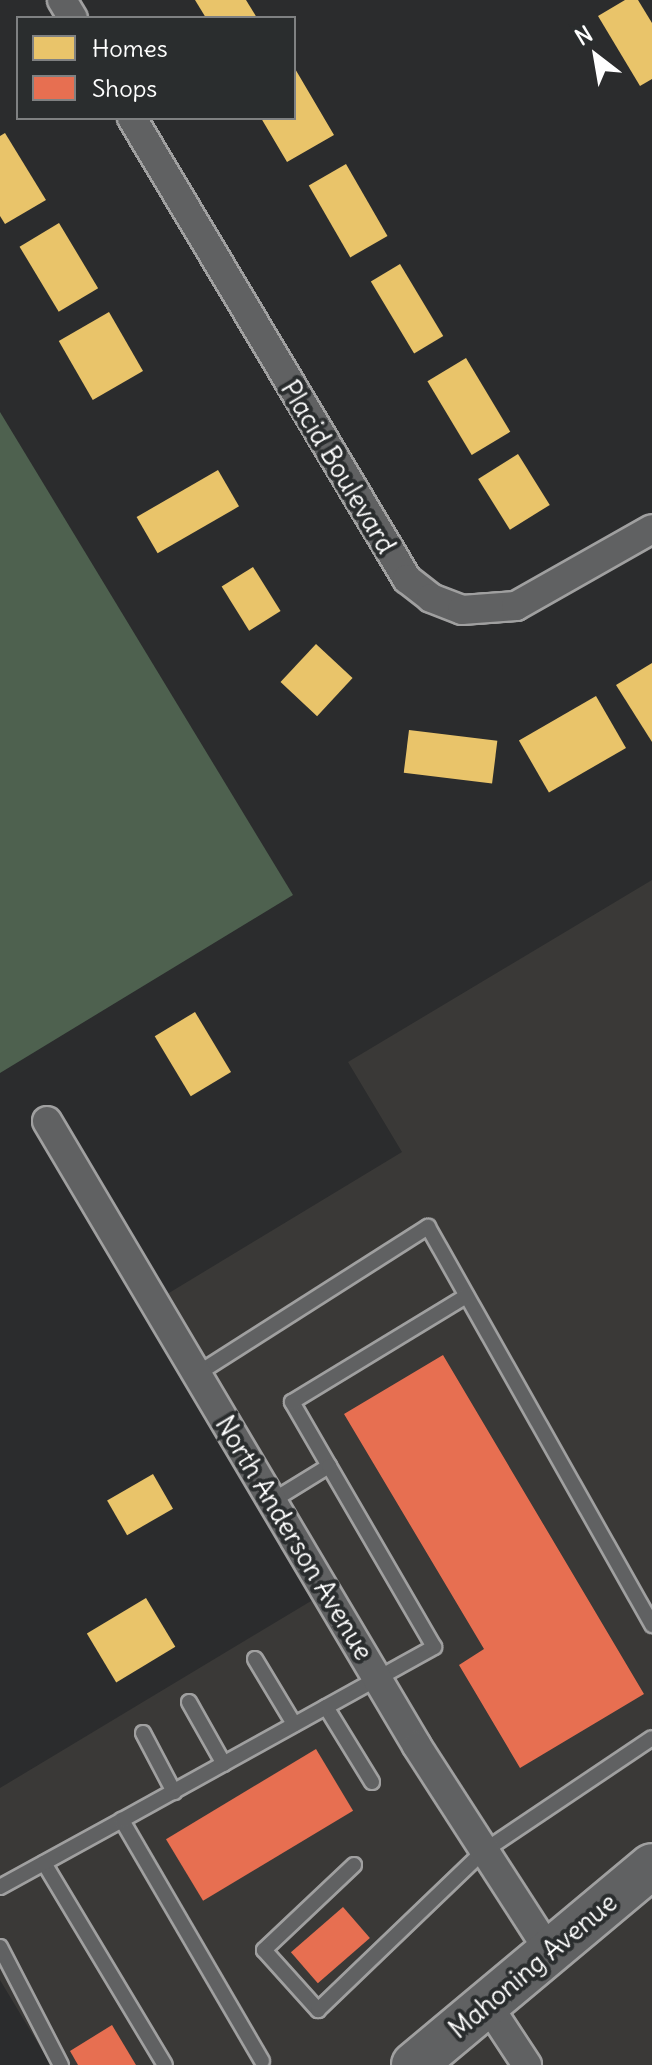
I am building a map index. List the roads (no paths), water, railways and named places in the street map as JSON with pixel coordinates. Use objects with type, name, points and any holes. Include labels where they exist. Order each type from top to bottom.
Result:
[{"type":"main road","name":"Mahoning Avenue","points":[[414,2065],[652,1866]]},
{"type":"street","name":"Placid Boulevard","points":[[133,120],[407,579],[431,598],[462,610],[516,606],[652,529]]},
{"type":"street","name":"North Anderson Avenue","points":[[47,1121],[377,1678],[549,1951]]},
{"type":"street","points":[[487,2004],[527,2065]]},
{"type":"lane","points":[[197,1374],[428,1227],[652,1625]]},
{"type":"lane","points":[[0,1887],[434,1647],[292,1402],[466,1296]]},
{"type":"lane","points":[[272,1501],[329,1466]]},
{"type":"lane","points":[[255,1659],[294,1724]]},
{"type":"lane","points":[[189,1702],[224,1764]]},
{"type":"lane","points":[[326,1707],[372,1782]]},
{"type":"lane","points":[[143,1733],[174,1792]]},
{"type":"lane","points":[[354,1865],[264,1950],[318,2010],[484,1851],[652,1738]]},
{"type":"lane","points":[[122,1820],[262,2061]]},
{"type":"lane","points":[[44,1863],[165,2065]]},
{"type":"lane","points":[[0,1947],[61,2065]]}]
